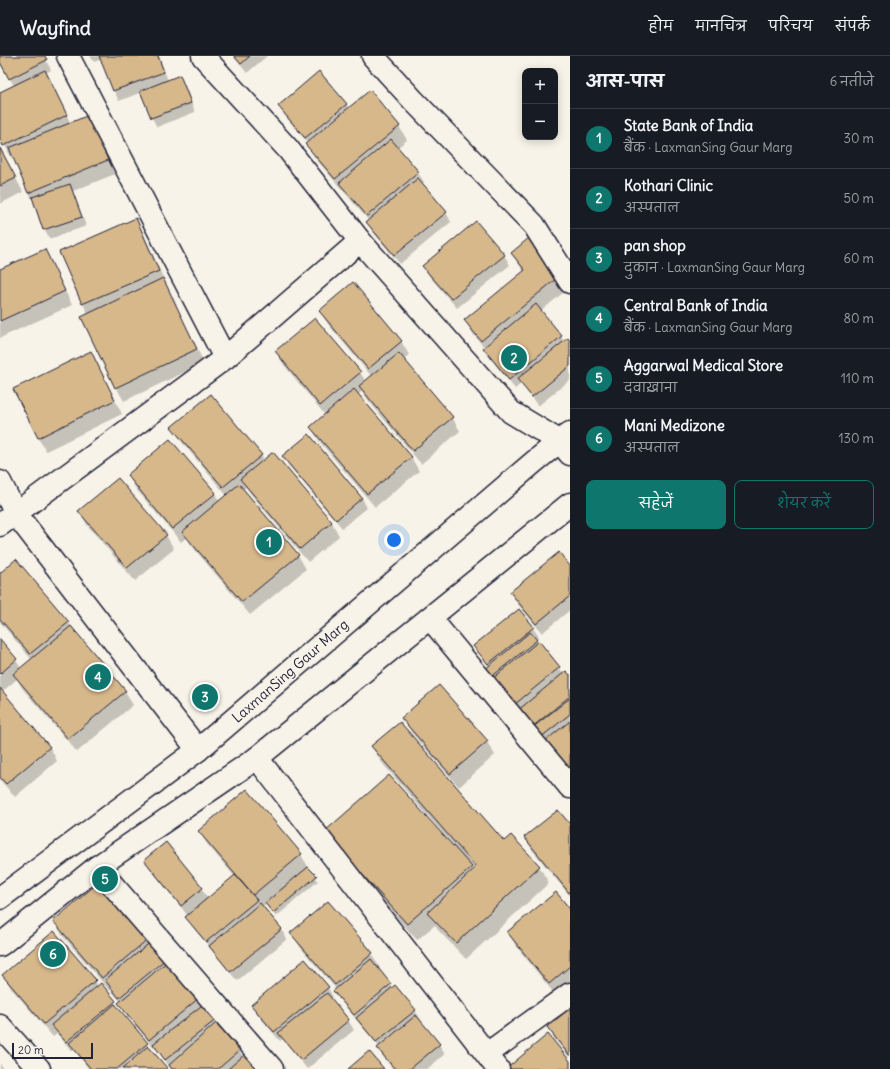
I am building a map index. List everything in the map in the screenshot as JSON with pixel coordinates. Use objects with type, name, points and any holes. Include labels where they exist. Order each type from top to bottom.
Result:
[{"type":"street","points":[[68,56],[225,358]]},
{"type":"street","points":[[203,56],[288,149],[360,241],[511,412],[566,443]]},
{"type":"street","points":[[373,56],[413,100],[534,225],[570,282]]},
{"type":"street","points":[[8,520],[225,358],[360,241]]},
{"type":"street","name":"LaxmanSing Gaur Marg","points":[[0,898],[198,750],[566,443]]},
{"type":"street","points":[[0,482],[8,520],[198,750]]},
{"type":"street","points":[[0,945],[97,867],[257,758],[570,504]]},
{"type":"street","points":[[430,618],[570,787]]},
{"type":"street","points":[[257,758],[492,1062],[570,994]]},
{"type":"street","points":[[97,867],[272,1069]]},
{"type":"street","points":[[0,1026],[39,1069]]},
{"type":"building","points":[[0,56],[45,56],[47,60],[9,79],[0,62]]},
{"type":"building","points":[[99,56],[158,56],[164,72],[113,91]]},
{"type":"building","points":[[234,56],[250,56],[241,64]]},
{"type":"building","points":[[45,70],[67,115],[3,146],[0,139],[0,92]]},
{"type":"building","points":[[319,71],[347,104],[305,138],[278,106]]},
{"type":"building","points":[[180,75],[191,103],[151,118],[140,91]]},
{"type":"building","points":[[370,90],[400,126],[335,179],[305,144]]},
{"type":"building","points":[[89,115],[108,160],[28,193],[9,148]]},
{"type":"building","points":[[391,139],[419,172],[367,216],[339,183]]},
{"type":"building","points":[[0,148],[16,178],[0,186]]},
{"type":"building","points":[[418,178],[447,212],[394,255],[366,222]]},
{"type":"building","points":[[70,184],[82,217],[43,230],[32,197]]},
{"type":"building","points":[[136,218],[159,271],[82,304],[59,252]]},
{"type":"building","points":[[476,221],[505,255],[451,299],[422,266]]},
{"type":"building","points":[[530,237],[562,274],[481,341],[464,320],[525,270],[511,253]]},
{"type":"building","points":[[45,249],[65,291],[0,321],[0,269]]},
{"type":"building","points":[[163,278],[197,349],[115,388],[81,317]]},
{"type":"building","points":[[353,282],[402,341],[368,369],[319,311]]},
{"type":"building","points":[[536,304],[562,336],[509,380],[483,348]]},
{"type":"building","points":[[315,318],[361,372],[320,406],[275,351]]},
{"type":"building","points":[[568,338],[570,341],[570,366],[532,397],[517,379]]},
{"type":"building","points":[[91,351],[115,400],[38,438],[13,389]]},
{"type":"building","points":[[399,353],[453,417],[413,451],[359,386]]},
{"type":"building","points":[[354,389],[412,457],[367,494],[310,427]]},
{"type":"building","points":[[211,394],[262,455],[223,487],[171,427]]},
{"type":"building","points":[[309,434],[362,498],[336,520],[282,456]]},
{"type":"building","points":[[170,439],[216,493],[172,529],[127,475]]},
{"type":"building","points":[[273,452],[332,522],[300,549],[240,479]]},
{"type":"building","points":[[118,478],[167,535],[127,568],[78,511]]},
{"type":"building","points":[[239,484],[299,555],[242,602],[182,532]]},
{"type":"building","points":[[559,552],[570,566],[570,596],[536,624],[510,592]]},
{"type":"building","points":[[16,559],[69,622],[30,654],[0,619],[0,573]]},
{"type":"building","points":[[519,609],[534,627],[488,664],[473,646]]},
{"type":"building","points":[[71,626],[126,691],[68,739],[13,674]]},
{"type":"building","points":[[530,632],[537,640],[490,678],[484,670]]},
{"type":"building","points":[[0,639],[17,659],[0,674]]},
{"type":"building","points":[[539,641],[560,667],[514,705],[492,679]]},
{"type":"building","points":[[566,671],[570,675],[570,696],[531,728],[517,711]]},
{"type":"building","points":[[439,685],[488,741],[450,774],[401,718]]},
{"type":"building","points":[[0,688],[50,747],[6,784],[0,777]]},
{"type":"building","points":[[570,698],[570,714],[540,738],[532,728]]},
{"type":"building","points":[[570,721],[570,768],[569,769],[545,741]]},
{"type":"building","points":[[400,722],[504,841],[511,835],[540,866],[456,943],[427,913],[476,867],[371,746]]},
{"type":"building","points":[[389,775],[472,867],[407,924],[324,832]]},
{"type":"building","points":[[247,789],[302,854],[253,895],[198,831]]},
{"type":"building","points":[[558,810],[570,824],[570,894],[524,837]]},
{"type":"building","points":[[166,842],[203,888],[181,906],[144,860]]},
{"type":"building","points":[[308,867],[317,876],[273,913],[265,903]]},
{"type":"building","points":[[235,875],[257,900],[206,942],[185,917]]},
{"type":"building","points":[[99,882],[148,939],[102,978],[53,921]]},
{"type":"building","points":[[556,892],[570,909],[570,966],[549,984],[507,932]]},
{"type":"building","points":[[328,901],[373,953],[335,985],[290,933]]},
{"type":"building","points":[[260,903],[282,929],[230,972],[209,946]]},
{"type":"building","points":[[54,931],[96,980],[44,1024],[2,975]]},
{"type":"building","points":[[152,941],[167,958],[119,998],[105,980]]},
{"type":"building","points":[[305,959],[329,987],[274,1032],[251,1005]]},
{"type":"building","points":[[371,959],[391,984],[354,1015],[333,991]]},
{"type":"building","points":[[169,960],[200,997],[149,1040],[118,1003]]},
{"type":"building","points":[[101,983],[116,1001],[66,1042],[51,1025]]},
{"type":"building","points":[[395,985],[416,1010],[376,1042],[356,1018]]},
{"type":"building","points":[[327,993],[349,1020],[301,1060],[278,1033]]},
{"type":"building","points":[[206,1002],[218,1018],[165,1060],[153,1044]]},
{"type":"building","points":[[115,1004],[148,1043],[117,1069],[91,1069],[69,1043]]},
{"type":"building","points":[[570,1008],[570,1056],[547,1027]]},
{"type":"building","points":[[416,1015],[440,1044],[410,1069],[395,1069],[377,1048]]},
{"type":"building","points":[[216,1023],[240,1050],[218,1069],[172,1069],[169,1065]]},
{"type":"building","points":[[548,1034],[570,1061],[570,1069],[506,1069]]},
{"type":"building","points":[[148,1046],[168,1069],[122,1069]]},
{"type":"building","points":[[369,1051],[384,1069],[348,1069]]},
{"type":"building","points":[[244,1055],[257,1069],[228,1069]]},
{"type":"place","name":"Kothari Clinic","points":[[514,358]]},
{"type":"place","name":"State Bank of India","points":[[269,542]]},
{"type":"place","name":"Central Bank of India","points":[[98,677]]},
{"type":"place","name":"pan shop","points":[[205,697]]},
{"type":"place","name":"Aggarwal Medical Store","points":[[105,879]]},
{"type":"place","name":"Mani Medizone","points":[[53,954]]}]
